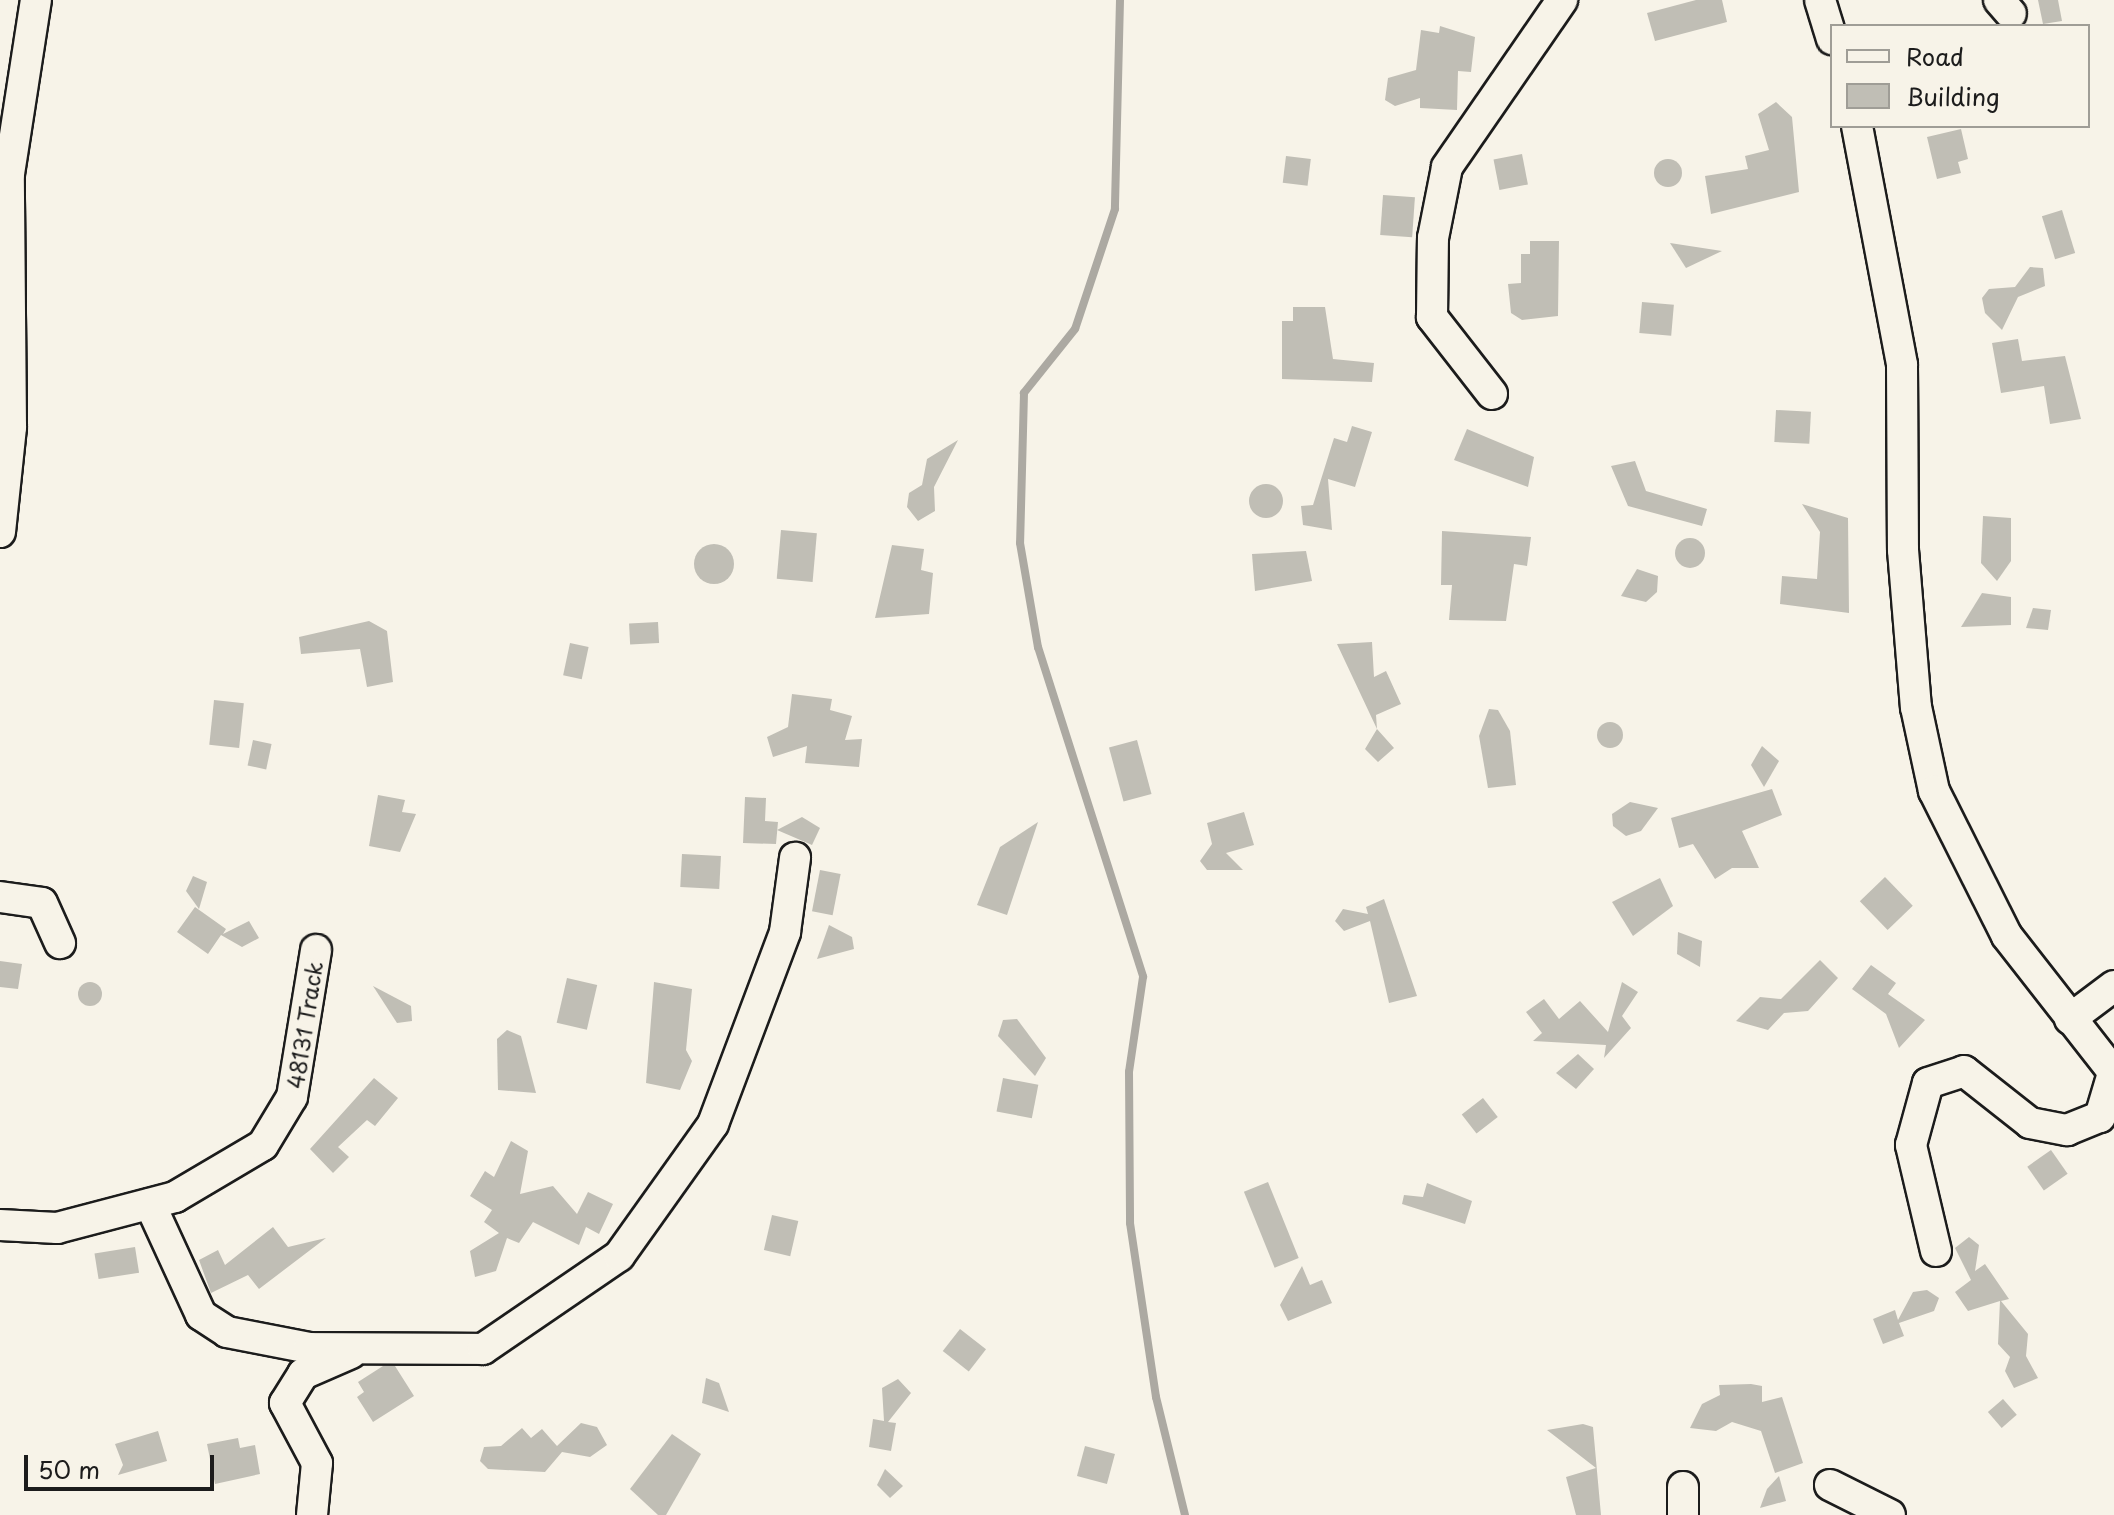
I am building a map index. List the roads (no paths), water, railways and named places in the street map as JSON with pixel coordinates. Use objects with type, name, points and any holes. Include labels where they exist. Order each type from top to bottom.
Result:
[{"type":"street","points":[[0,532],[11,427],[9,174],[36,0]]},
{"type":"street","points":[[1492,394],[1432,317],[1433,238],[1447,167],[1562,0]]},
{"type":"street","points":[[1829,2],[1831,24]]},
{"type":"street","points":[[1857,128],[1902,365],[1903,550],[1916,707],[1934,791],[1975,884],[2070,1019],[2114,1073],[2100,1117],[2067,1130],[2030,1123],[1964,1071],[1928,1083],[1911,1145],[1936,1251]]},
{"type":"street","points":[[150,1204],[213,1326],[264,1344],[483,1349],[627,1246],[724,1101],[785,932],[795,858]]},
{"type":"street","points":[[0,897],[42,903],[60,943]]},
{"type":"street","name":"48131 Track","points":[[0,1225],[57,1228],[150,1204],[238,1161],[281,1123],[301,1056],[316,950]]},
{"type":"street","points":[[2070,1019],[2114,986]]},
{"type":"street","points":[[312,1515],[317,1463],[285,1403],[303,1374],[368,1346]]},
{"type":"street","points":[[1830,1485],[1890,1515]]},
{"type":"waterway","points":[[1120,0],[1115,209],[1075,329],[1024,393],[1020,543],[1038,647],[1143,977],[1129,1072],[1130,1223],[1156,1397],[1185,1515]]}]
